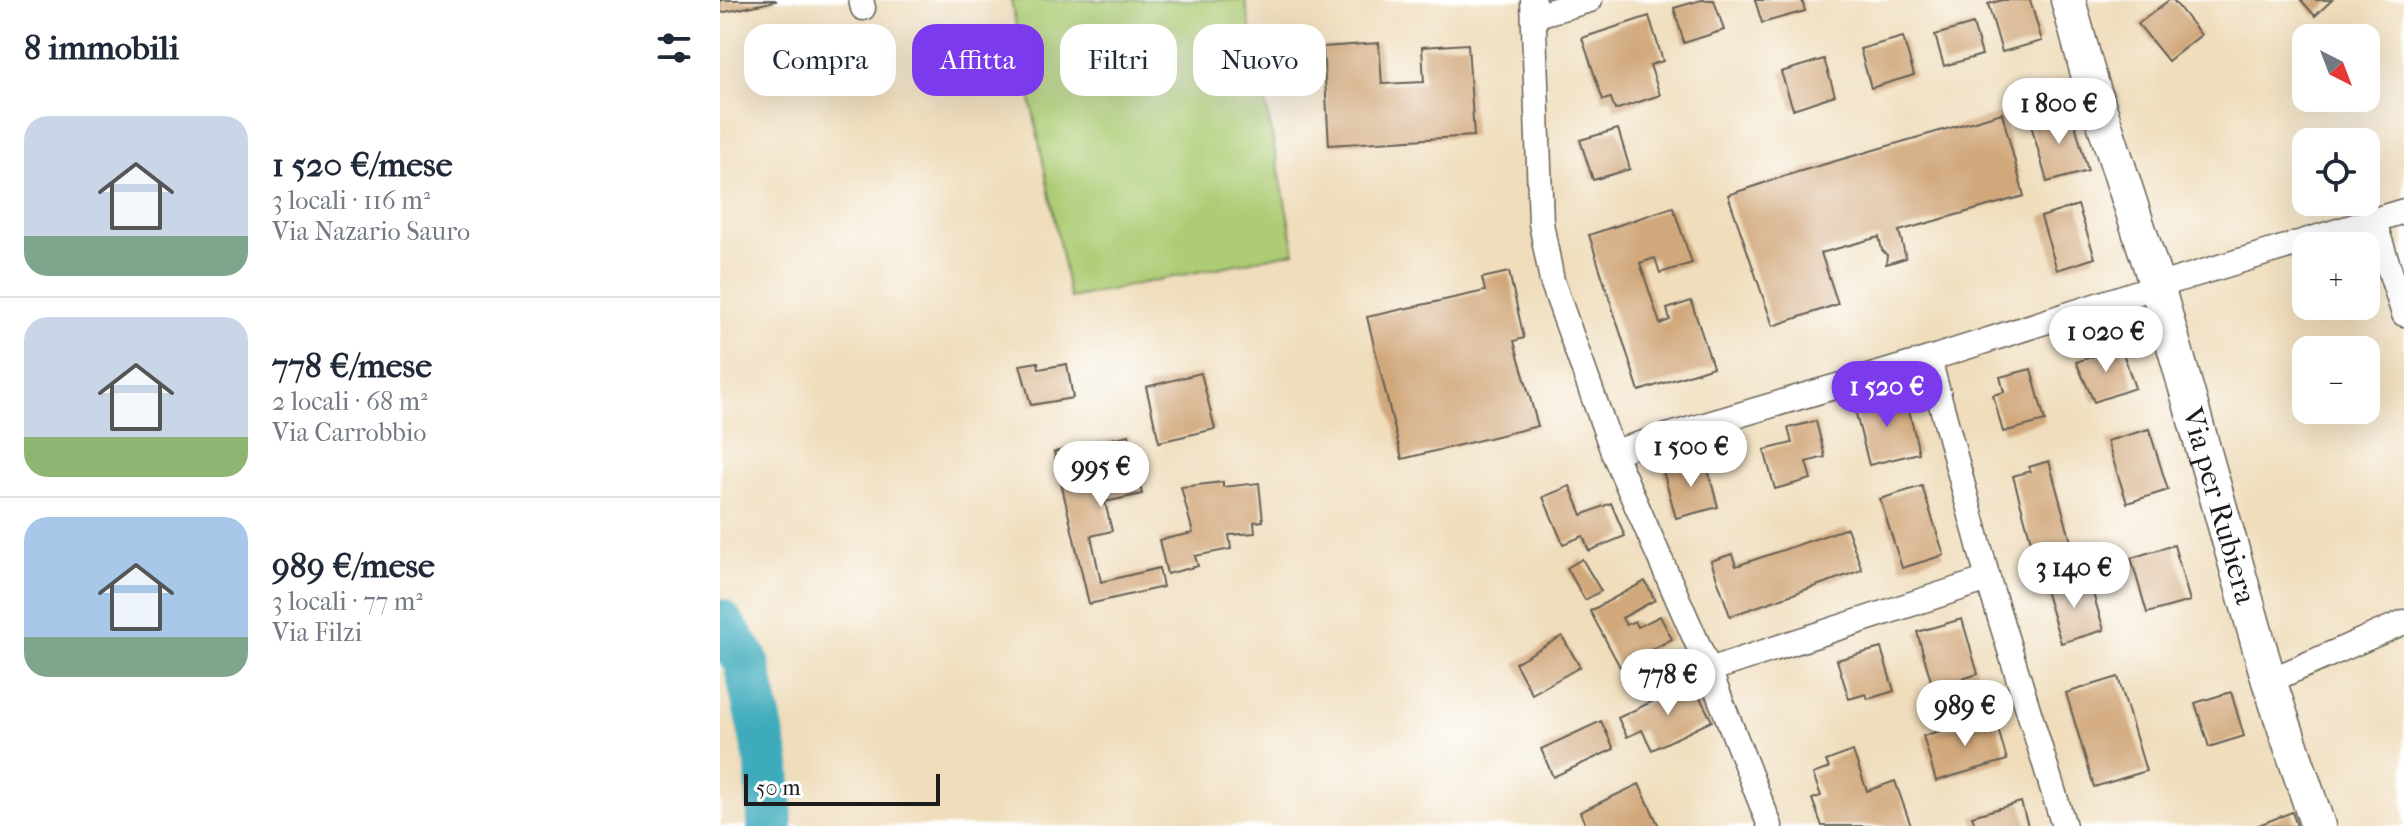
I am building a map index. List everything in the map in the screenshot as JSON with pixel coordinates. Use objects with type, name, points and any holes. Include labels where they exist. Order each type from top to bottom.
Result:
[{"type":"street","points":[[1590,0],[1534,8],[1541,223],[1552,281],[1613,452],[1709,670],[1770,826]]},
{"type":"street","name":"Via per Rubiera","points":[[2068,0],[2087,70],[2157,286],[2269,681],[2318,826]]},
{"type":"street","points":[[1613,452],[1929,359],[2404,211]]},
{"type":"street","points":[[2374,222],[2404,314]]},
{"type":"street","points":[[1929,359],[1988,579],[2064,826]]},
{"type":"street","points":[[1709,670],[1988,579]]},
{"type":"street","points":[[2269,681],[2404,622]]},
{"type":"green space","points":[[1011,0],[1245,0],[1250,24],[1193,24],[1193,96],[1264,96],[1295,252],[1070,298],[1030,96],[1044,96],[1044,24],[1016,24]]},
{"type":"building","points":[[720,0],[775,0],[776,1],[720,13]]},
{"type":"building","points":[[1701,0],[1714,0],[1724,30],[1684,43],[1674,8]]},
{"type":"building","points":[[1755,0],[1802,0],[1805,11],[1762,23]]},
{"type":"building","points":[[2002,0],[2030,0],[2042,41],[2002,52],[1988,4]]},
{"type":"building","points":[[2173,0],[2201,35],[2168,61],[2138,24]]},
{"type":"building","points":[[2301,0],[2332,0],[2315,16]]},
{"type":"building","points":[[1649,16],[1663,61],[1650,65],[1660,95],[1615,110],[1611,98],[1603,100],[1582,38]]},
{"type":"building","points":[[1973,24],[1982,55],[1944,66],[1935,35]]},
{"type":"building","points":[[1903,37],[1914,75],[1871,88],[1860,49]]},
{"type":"building","points":[[1379,43],[1382,84],[1424,82],[1422,47],[1468,44],[1474,136],[1329,145],[1326,47]]},
{"type":"building","points":[[1824,59],[1835,95],[1793,109],[1781,72]]},
{"type":"building","points":[[2071,110],[2088,171],[2047,182],[2030,121]]},
{"type":"building","points":[[2002,113],[2024,196],[1899,231],[1906,258],[1886,264],[1887,255],[1882,250],[1879,237],[1821,253],[1838,304],[1773,326],[1728,195]]},
{"type":"building","points":[[1618,129],[1630,169],[1593,180],[1580,140]]},
{"type":"building","points":[[2078,205],[2095,258],[2057,270],[2041,217]]},
{"type":"building","points":[[1673,207],[1692,263],[1660,273],[1655,258],[1640,263],[1660,324],[1670,320],[1667,309],[1691,301],[1713,367],[1639,391],[1589,235]]},
{"type":"building","points":[[1509,272],[1524,338],[1514,341],[1538,426],[1402,459],[1367,317],[1485,291],[1482,278]]},
{"type":"building","points":[[2121,347],[2135,388],[2094,402],[2076,362]]},
{"type":"building","points":[[1038,362],[1039,369],[1067,364],[1073,398],[1031,405],[1020,365]]},
{"type":"building","points":[[2031,369],[2045,421],[2003,432],[1993,395],[2004,392],[2000,377]]},
{"type":"building","points":[[1201,373],[1215,429],[1159,442],[1146,387]]},
{"type":"building","points":[[1905,393],[1919,453],[1869,465],[1854,406]]},
{"type":"building","points":[[1816,421],[1825,457],[1806,462],[1811,479],[1775,489],[1764,450],[1792,443],[1788,428]]},
{"type":"building","points":[[2149,429],[2168,490],[2127,503],[2107,441]]},
{"type":"building","points":[[1129,435],[1142,494],[1105,502],[1112,531],[1091,536],[1101,582],[1159,568],[1163,587],[1089,604],[1054,452]]},
{"type":"building","points":[[1705,459],[1718,507],[1676,518],[1663,471]]},
{"type":"building","points":[[2049,461],[2074,553],[2037,563],[2013,476]]},
{"type":"building","points":[[1223,482],[1223,487],[1259,483],[1263,521],[1254,522],[1255,533],[1229,535],[1231,549],[1195,556],[1198,566],[1167,574],[1159,540],[1193,533],[1181,487]]},
{"type":"building","points":[[1570,486],[1582,515],[1611,503],[1625,536],[1589,551],[1583,536],[1563,544],[1543,497]]},
{"type":"building","points":[[1922,486],[1944,555],[1902,568],[1880,499]]},
{"type":"building","points":[[1847,528],[1862,570],[1730,616],[1711,561],[1732,554],[1736,566]]},
{"type":"building","points":[[2174,545],[2190,601],[2147,613],[2131,558]]},
{"type":"building","points":[[1582,559],[1601,591],[1585,600],[1567,568]]},
{"type":"building","points":[[2088,577],[2104,630],[2061,643],[2045,590]]},
{"type":"building","points":[[1645,581],[1655,600],[1622,618],[1626,625],[1635,621],[1638,627],[1660,616],[1672,639],[1620,667],[1590,611]]},
{"type":"building","points":[[1962,619],[1978,674],[1933,688],[1917,632]]},
{"type":"building","points":[[1562,636],[1580,667],[1532,694],[1515,663]]},
{"type":"building","points":[[1881,648],[1894,691],[1868,699],[1866,694],[1849,699],[1837,660]]},
{"type":"building","points":[[2118,677],[2146,771],[2094,787],[2066,693]]},
{"type":"building","points":[[1692,682],[1712,721],[1652,750],[1642,730],[1627,737],[1618,718]]},
{"type":"building","points":[[2231,692],[2244,736],[2209,747],[2195,703]]},
{"type":"building","points":[[1994,715],[2007,760],[1936,781],[1923,736]]},
{"type":"building","points":[[1601,721],[1614,749],[1553,777],[1541,749]]},
{"type":"building","points":[[1853,751],[1867,791],[1895,781],[1911,826],[1822,826],[1812,799],[1821,796],[1813,774],[1829,768],[1826,761]]},
{"type":"building","points":[[1639,784],[1659,826],[1586,826],[1580,812]]},
{"type":"building","points":[[2021,802],[2028,826],[1975,826],[1972,816]]},
{"type":"building","points":[[2292,812],[2297,826],[2256,826]]},
{"type":"waterway","points":[[720,622],[746,661],[768,765],[770,826]]}]
